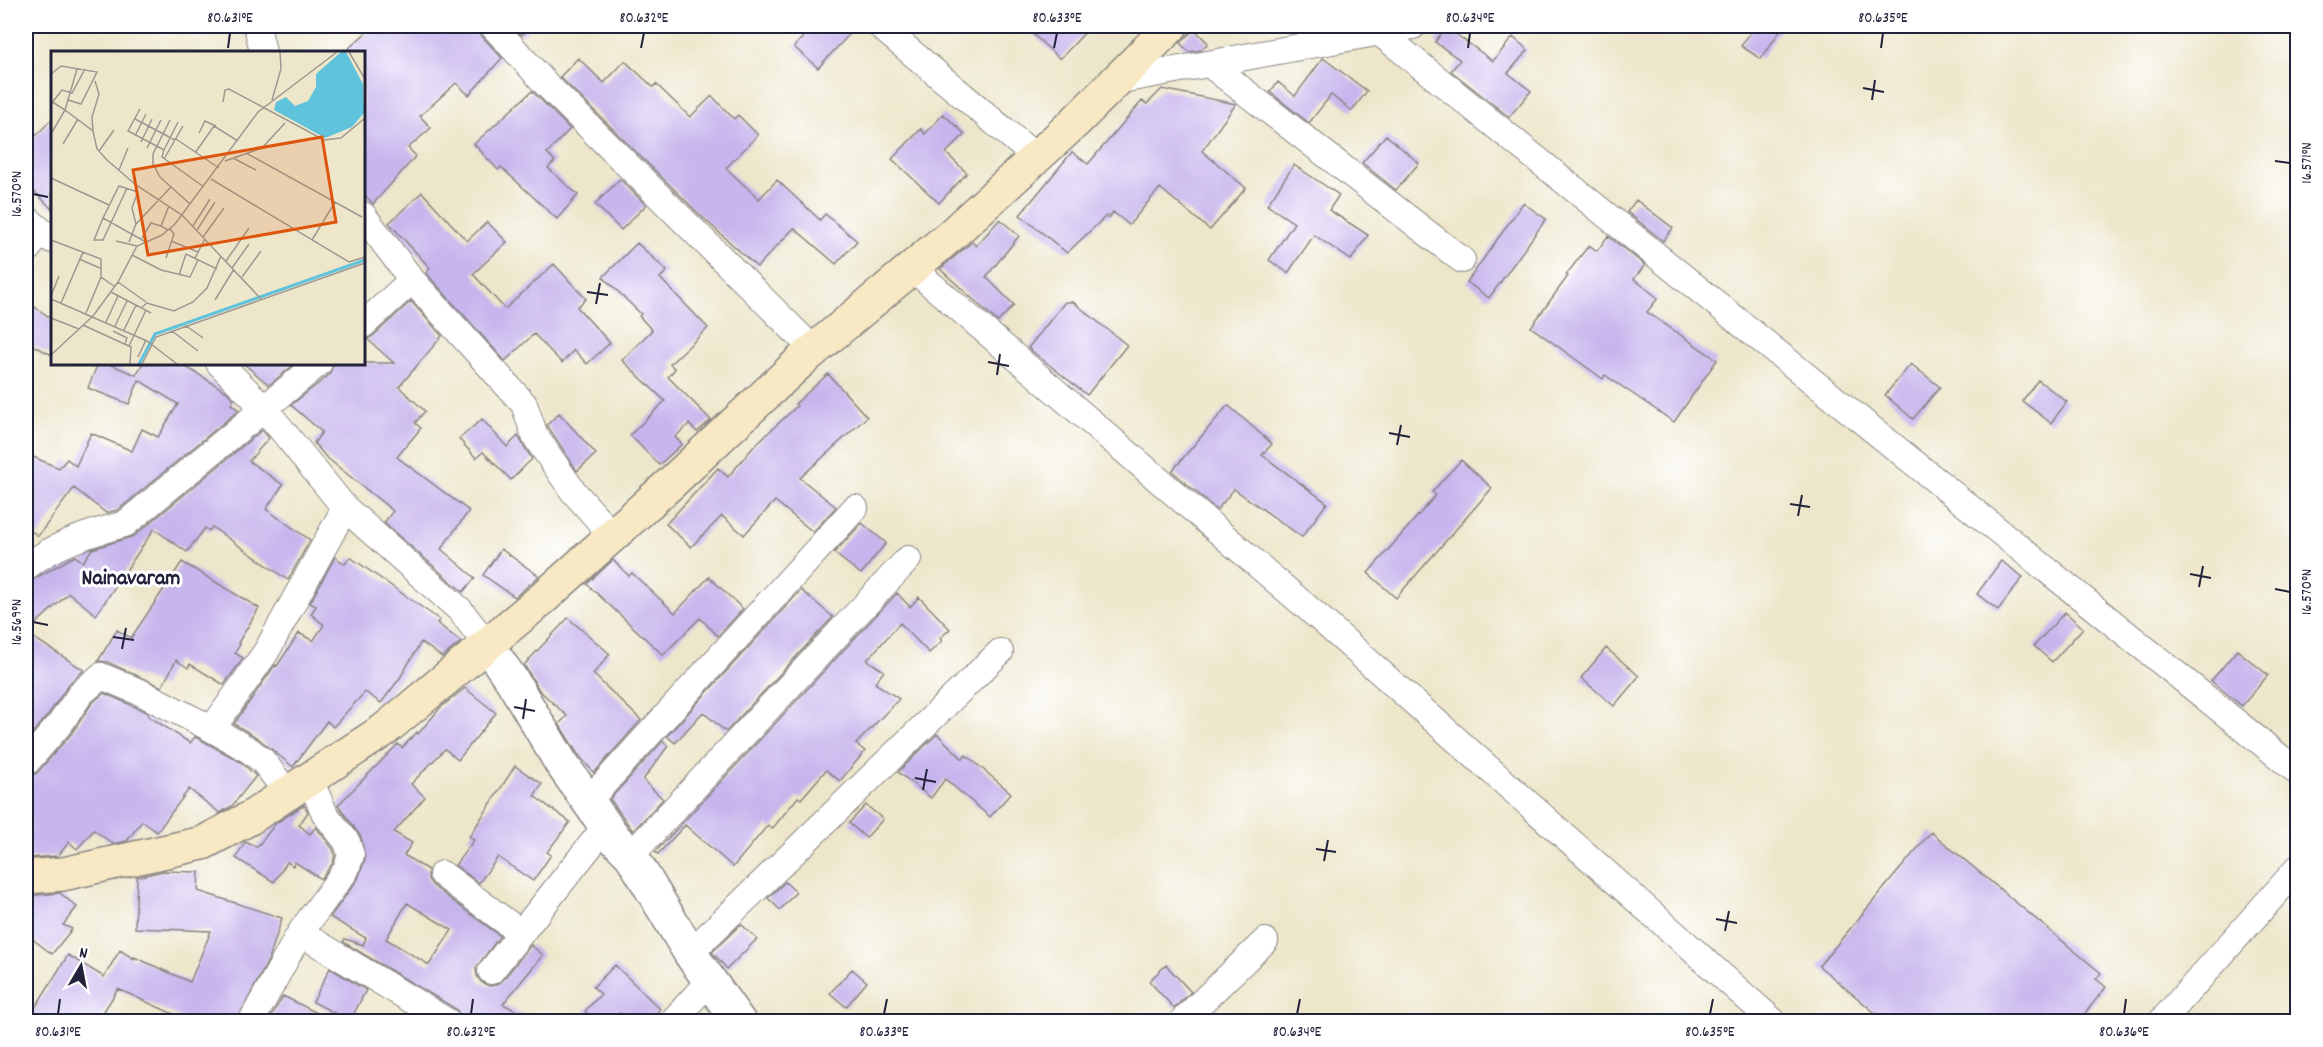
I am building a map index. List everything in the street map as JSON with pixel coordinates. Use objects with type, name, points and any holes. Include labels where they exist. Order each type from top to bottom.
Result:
[{"type":"main road","points":[[26,878],[63,874],[203,843],[250,818],[384,730],[542,599],[814,350],[912,268],[1037,158],[1172,26]]},
{"type":"street","points":[[257,26],[263,51]]},
{"type":"street","points":[[493,26],[545,83],[814,350]]},
{"type":"street","points":[[880,26],[1037,158]]},
{"type":"street","points":[[1116,81],[1413,26]]},
{"type":"street","points":[[1380,32],[2298,772]]},
{"type":"street","points":[[1209,64],[1462,260]]},
{"type":"street","points":[[364,215],[412,280],[524,404],[535,436],[573,490],[612,536]]},
{"type":"street","points":[[912,268],[1317,616],[1774,1022]]},
{"type":"street","points":[[364,324],[412,280]]},
{"type":"street","points":[[220,364],[264,408],[345,508],[460,610],[513,682],[561,763],[630,855],[690,953],[739,1022]]},
{"type":"street","points":[[26,567],[41,555],[86,534],[125,524],[318,364]]},
{"type":"street","points":[[212,729],[266,651],[345,508]]},
{"type":"street","points":[[491,970],[521,933],[597,813],[855,508]]},
{"type":"street","points":[[630,855],[908,559]]},
{"type":"street","points":[[690,953],[1000,652]]},
{"type":"street","points":[[26,763],[60,724],[81,693],[101,676],[142,693],[249,750],[299,787],[325,814],[346,842],[351,855],[346,870],[300,933],[251,1022]]},
{"type":"street","points":[[2161,1022],[2298,868]]},
{"type":"street","points":[[442,874],[521,933]]},
{"type":"street","points":[[300,933],[448,1022]]},
{"type":"street","points":[[1181,1022],[1265,941]]},
{"type":"street","points":[[672,1022],[710,980]]},
{"type":"building","points":[[373,26],[478,26],[482,36],[502,58],[469,95],[456,83],[420,116],[431,128],[408,148],[416,156],[373,204],[364,194],[364,51],[346,51]]},
{"type":"building","points":[[513,26],[533,26],[522,35]]},
{"type":"building","points":[[813,26],[857,26],[818,68],[794,47]]},
{"type":"building","points":[[1024,26],[1091,26],[1060,59]]},
{"type":"building","points":[[1755,26],[1783,26],[1761,59],[1741,46]]},
{"type":"building","points":[[1446,27],[1493,61],[1513,37],[1528,50],[1508,73],[1531,91],[1509,117],[1451,71],[1460,60],[1435,42]]},
{"type":"building","points":[[1194,29],[1208,43],[1201,50],[1189,52],[1180,43]]},
{"type":"building","points":[[578,58],[604,83],[625,61],[653,87],[656,84],[690,117],[712,96],[734,119],[738,115],[758,135],[726,168],[759,199],[777,180],[820,220],[825,214],[857,241],[836,264],[794,228],[757,267],[700,215],[560,77]]},
{"type":"building","points":[[1323,58],[1367,91],[1352,111],[1331,95],[1309,123],[1270,92],[1278,82],[1295,96]]},
{"type":"building","points":[[1162,89],[1236,104],[1202,151],[1246,188],[1210,230],[1160,188],[1129,225],[1113,212],[1109,218],[1106,216],[1067,253],[1020,215],[1072,152],[1088,164],[1142,101],[1147,104]]},
{"type":"building","points":[[532,91],[570,129],[547,153],[555,161],[548,168],[578,195],[557,219],[501,167],[498,170],[474,144]]},
{"type":"building","points":[[943,114],[965,134],[946,153],[967,173],[939,203],[892,159],[921,129],[925,134]]},
{"type":"building","points":[[51,120],[51,208],[26,183],[26,146]]},
{"type":"building","points":[[1386,135],[1419,163],[1396,190],[1362,163]]},
{"type":"building","points":[[1294,165],[1339,195],[1329,210],[1368,235],[1351,260],[1314,235],[1288,273],[1269,260],[1294,223],[1267,205]]},
{"type":"building","points":[[620,179],[646,205],[621,230],[595,204]]},
{"type":"building","points":[[422,192],[467,241],[487,222],[507,242],[473,274],[505,309],[554,264],[586,299],[577,307],[610,343],[587,364],[574,350],[562,363],[534,334],[505,361],[426,273],[430,268],[389,223]]},
{"type":"building","points":[[1636,200],[1673,228],[1663,241],[1627,212]]},
{"type":"building","points":[[1523,203],[1546,219],[1489,298],[1467,282]]},
{"type":"building","points":[[1000,219],[1019,236],[986,277],[1014,305],[998,322],[940,269],[972,242],[976,246]]},
{"type":"building","points":[[1608,236],[1645,265],[1634,279],[1658,298],[1647,312],[1717,360],[1674,422],[1605,375],[1603,379],[1531,327],[1589,245],[1597,251]]},
{"type":"building","points":[[637,243],[667,271],[660,278],[708,328],[670,364],[675,369],[668,377],[711,420],[697,432],[689,424],[675,437],[682,444],[659,465],[630,435],[665,401],[622,360],[652,330],[639,316],[641,314],[603,277]]},
{"type":"building","points":[[26,301],[51,318],[51,354],[26,342]]},
{"type":"building","points":[[411,301],[442,336],[399,387],[425,411],[415,423],[421,428],[397,457],[469,511],[441,549],[475,578],[463,592],[384,523],[393,511],[326,457],[314,443],[322,432],[291,405],[329,375],[334,364],[394,363],[367,339]]},
{"type":"building","points":[[1065,302],[1073,302],[1127,345],[1087,395],[1028,348]]},
{"type":"building","points":[[98,364],[109,364],[136,375],[142,364],[182,364],[227,392],[234,399],[231,404],[239,410],[118,510],[106,513],[74,488],[38,536],[26,527],[26,454],[59,468],[67,459],[76,466],[91,433],[132,451],[142,429],[158,437],[178,404],[139,380],[129,404],[88,388]]},
{"type":"building","points":[[244,364],[295,364],[269,385]]},
{"type":"building","points":[[1911,364],[1940,387],[1913,419],[1885,395]]},
{"type":"building","points":[[828,374],[867,417],[800,478],[836,507],[813,532],[775,501],[744,535],[722,516],[691,547],[666,524],[718,468],[728,477],[755,445]]},
{"type":"building","points":[[2038,380],[2067,402],[2051,423],[2022,401]]},
{"type":"building","points":[[1228,405],[1272,444],[1262,455],[1327,503],[1302,537],[1234,489],[1217,510],[1172,471]]},
{"type":"building","points":[[559,413],[596,454],[577,471],[547,425]]},
{"type":"building","points":[[482,419],[507,447],[518,436],[532,459],[511,480],[483,452],[476,458],[459,439]]},
{"type":"building","points":[[262,430],[269,438],[249,461],[283,485],[266,509],[310,540],[288,580],[212,527],[209,531],[205,528],[187,552],[154,529],[96,615],[69,593],[26,633],[26,582],[75,556],[83,562],[92,549],[134,536]]},
{"type":"building","points":[[1461,460],[1492,488],[1396,598],[1368,573],[1436,495],[1432,492]]},
{"type":"building","points":[[862,523],[886,543],[861,574],[834,553]]},
{"type":"building","points":[[501,549],[539,576],[515,597],[483,575]]},
{"type":"building","points":[[335,557],[345,564],[350,557],[440,620],[437,623],[461,642],[442,657],[421,642],[400,678],[381,703],[365,692],[333,727],[327,721],[293,767],[258,738],[234,724],[299,633],[313,641],[324,625],[311,614],[316,606],[310,603]]},
{"type":"building","points":[[613,560],[629,576],[632,573],[675,613],[709,577],[743,609],[718,636],[700,618],[663,655],[587,584]]},
{"type":"building","points":[[2001,561],[2023,577],[1998,610],[1977,594]]},
{"type":"building","points":[[182,562],[259,608],[238,643],[240,644],[235,653],[243,658],[224,685],[190,664],[188,668],[176,660],[162,687],[107,662],[98,661],[117,630],[131,638]]},
{"type":"building","points":[[801,590],[833,617],[726,732],[703,712],[675,743],[667,736]]},
{"type":"building","points":[[897,593],[910,607],[919,597],[950,629],[940,638],[942,641],[929,653],[900,623],[867,660],[884,671],[875,683],[899,699],[856,744],[865,751],[840,781],[826,770],[801,799],[798,797],[772,829],[768,825],[733,867],[685,825],[658,854],[655,852]]},
{"type":"building","points":[[2065,612],[2083,628],[2052,662],[2034,646]]},
{"type":"building","points":[[568,618],[610,654],[593,674],[641,720],[594,773],[577,753],[559,724],[567,716],[539,690],[524,665]]},
{"type":"building","points":[[26,633],[84,670],[69,684],[48,715],[26,741]]},
{"type":"building","points":[[1606,648],[1639,676],[1614,706],[1581,678]]},
{"type":"building","points":[[2237,650],[2268,675],[2242,706],[2211,681]]},
{"type":"building","points":[[465,688],[496,713],[458,760],[445,749],[411,784],[425,797],[394,832],[412,843],[404,855],[428,870],[428,879],[433,886],[500,936],[476,968],[481,982],[489,986],[502,981],[531,945],[543,955],[503,1004],[537,1022],[468,1022],[462,1019],[456,1009],[343,942],[345,939],[363,945],[366,938],[330,917],[358,879],[365,859],[361,837],[338,805],[398,744],[402,748],[417,732],[418,734],[440,708]],"holes":[[[407,903],[452,930],[429,965],[386,939]]]},
{"type":"building","points":[[104,693],[149,713],[148,716],[190,743],[195,737],[205,742],[241,762],[256,776],[232,806],[220,813],[189,789],[157,832],[142,821],[127,841],[113,844],[94,830],[77,849],[69,842],[58,856],[28,858],[26,856],[26,778],[37,773],[71,734],[92,703]]},
{"type":"building","points":[[937,734],[963,759],[966,755],[1011,793],[990,817],[945,779],[931,798],[898,772]]},
{"type":"building","points":[[663,741],[668,746],[643,780],[663,799],[633,831],[610,799]]},
{"type":"building","points":[[515,766],[542,784],[534,796],[570,822],[547,852],[551,855],[533,881],[498,857],[479,883],[455,865],[474,840],[469,837]]},
{"type":"building","points":[[304,805],[308,812],[299,825],[310,834],[316,827],[335,855],[333,863],[321,879],[295,862],[293,866],[287,862],[274,882],[236,858],[245,842],[257,847],[276,823]]},
{"type":"building","points":[[866,805],[883,819],[866,838],[849,823]]},
{"type":"building","points":[[1931,832],[2101,973],[2096,979],[2106,987],[2078,1022],[1886,1022],[1819,966]]},
{"type":"building","points":[[163,871],[199,872],[198,891],[282,918],[269,959],[236,1022],[191,1022],[118,989],[97,1022],[26,1022],[68,955],[104,977],[120,950],[134,959],[134,957],[190,982],[211,931],[135,928],[137,877]]},
{"type":"building","points":[[785,882],[796,892],[780,910],[768,898]]},
{"type":"building","points":[[60,893],[77,907],[63,925],[72,929],[52,954],[26,934],[26,899],[28,896]]},
{"type":"building","points":[[741,924],[757,939],[727,969],[712,952]]},
{"type":"building","points":[[615,965],[660,1009],[648,1022],[629,1022],[620,1013],[612,1022],[597,1022],[585,1011],[601,994],[593,987]]},
{"type":"building","points":[[1166,965],[1191,992],[1174,1008],[1149,981]]},
{"type":"building","points":[[330,968],[366,990],[350,1021],[313,1002]]},
{"type":"building","points":[[852,969],[867,982],[846,1007],[830,993]]},
{"type":"building","points":[[283,996],[335,1022],[268,1022]]},
{"type":"district","name":"Nainavaram","points":[[131,576]]}]
